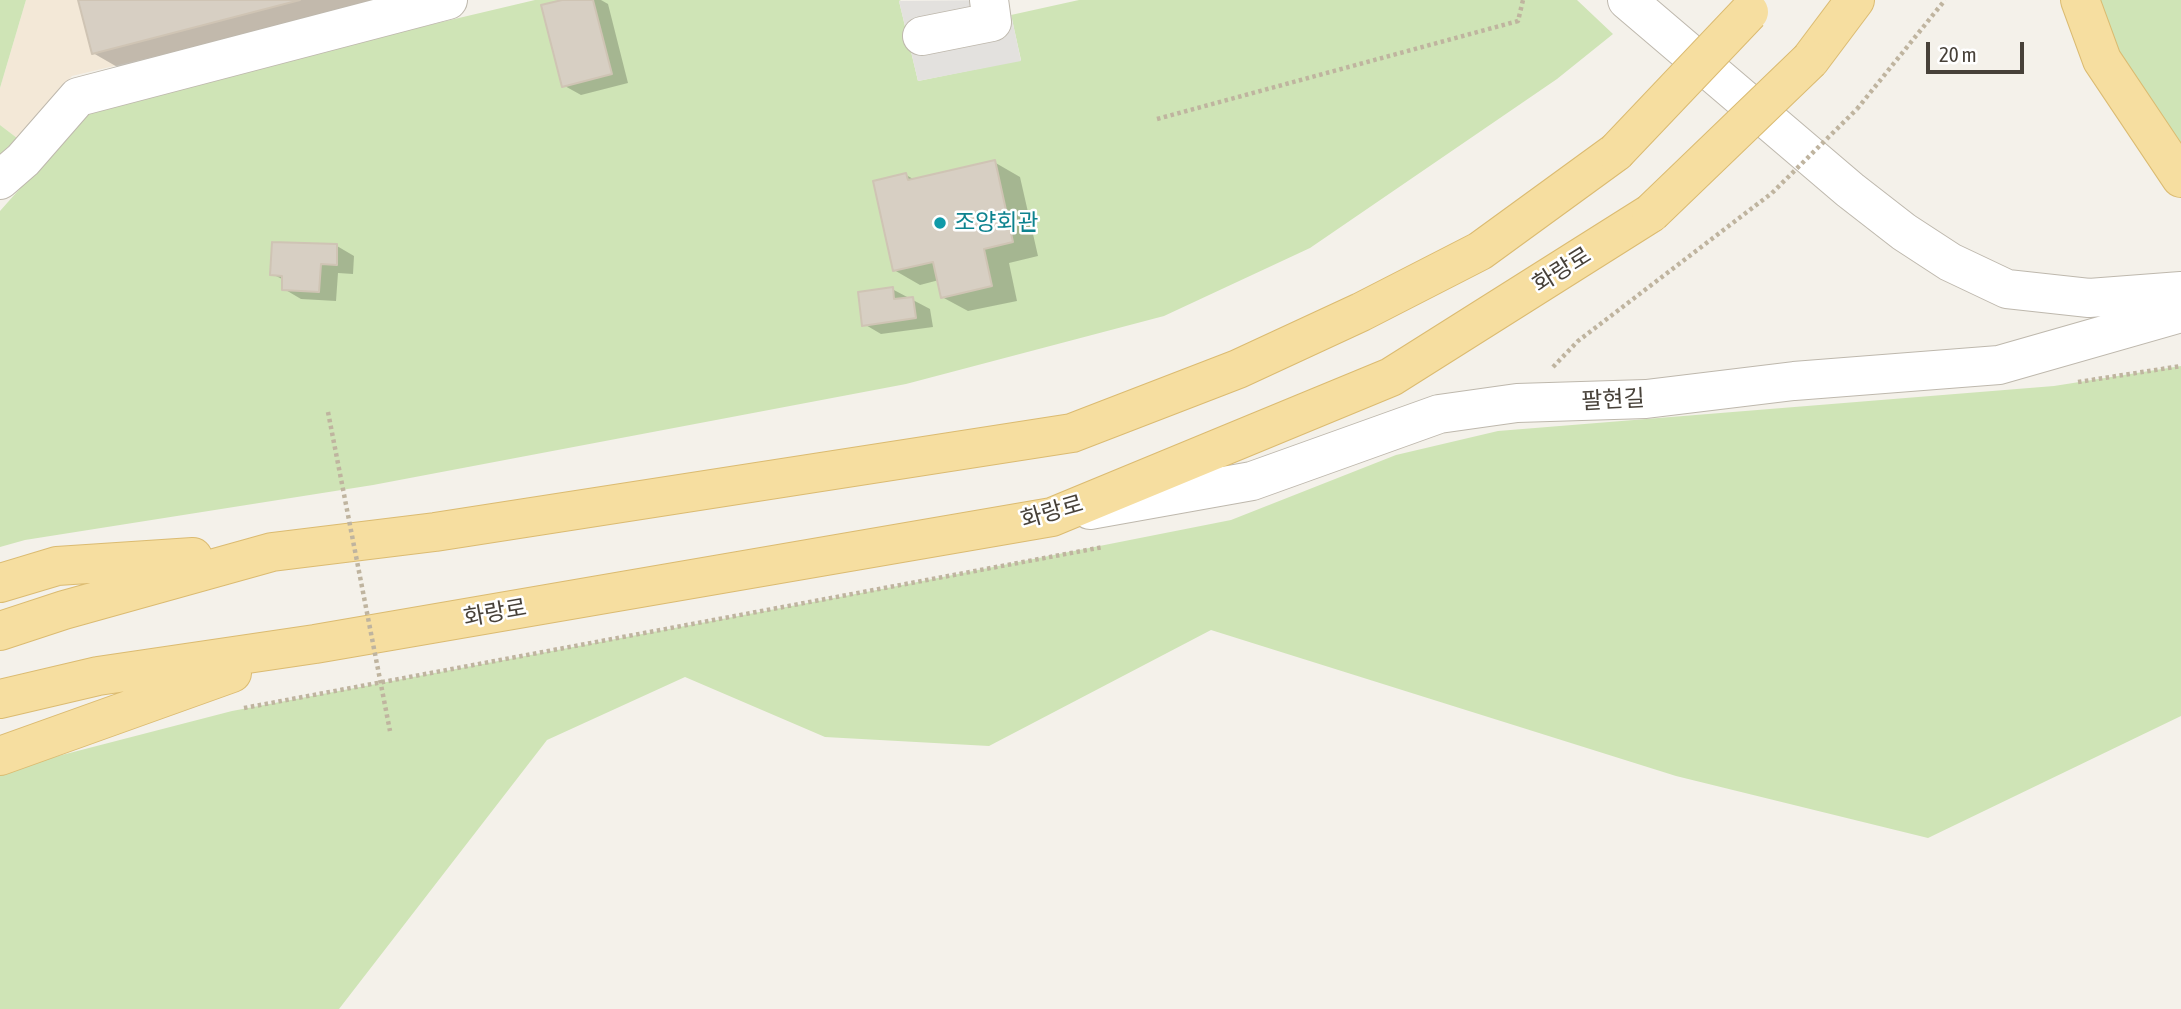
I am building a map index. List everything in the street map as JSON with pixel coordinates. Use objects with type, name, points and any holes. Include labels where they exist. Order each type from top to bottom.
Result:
[{"type":"main road","name":"화랑로","points":[[0,699],[98,676],[315,643],[1052,517],[1391,377],[1651,213],[1810,60],[1855,0]]},
{"type":"main road","points":[[2080,0],[2102,60],[2181,178]]},
{"type":"main road","points":[[0,583],[57,566],[272,552],[435,531],[1072,433],[1238,369],[1361,312],[1480,251],[1616,152],[1754,6]]},
{"type":"main road","points":[[0,631],[64,610],[272,552]]},
{"type":"main road","points":[[0,756],[315,643]]},
{"type":"street","points":[[0,180],[23,160],[78,96],[449,0]]},
{"type":"street","points":[[922,36],[992,22],[989,0]]},
{"type":"street","points":[[1627,0],[1850,190],[1904,232],[1950,262],[2007,289],[2089,298],[2181,291]]},
{"type":"street","name":"팔현길","points":[[1052,517],[1252,481],[1439,414],[1517,404],[1646,399],[1794,381],[1999,365],[2181,313]]},
{"type":"path","points":[[1157,119],[1518,21],[1523,0]]},
{"type":"path","points":[[1517,404],[1578,341],[1772,193],[1857,109],[1945,0]]},
{"type":"path","points":[[328,412],[390,731]]},
{"type":"shaded area","points":[[26,0],[394,0],[72,76],[17,138],[0,125],[0,88]]},
{"type":"shaded area","points":[[1008,0],[1021,61],[918,81],[899,1]]},
{"type":"green space","points":[[0,0],[26,0],[0,88]]},
{"type":"green space","points":[[535,0],[901,0],[899,1],[918,81],[1021,60],[1011,15],[1079,0],[1577,0],[1613,34],[1557,79],[1310,248],[1164,316],[906,384],[373,485],[25,540],[0,547],[0,211],[95,104]]},
{"type":"green space","points":[[2095,0],[2181,0],[2181,165],[2109,53]]},
{"type":"green space","points":[[0,125],[17,138],[0,155]]},
{"type":"green space","points":[[2181,366],[2181,716],[1928,838],[1676,776],[1211,630],[989,746],[825,737],[685,677],[547,740],[339,1009],[0,1009],[0,771],[232,711],[882,589],[1231,520],[1396,455],[1498,431],[2054,386]]},
{"type":"building","points":[[78,0],[300,0],[92,54]]},
{"type":"building","points":[[562,0],[593,0],[612,74],[562,87],[541,5]]},
{"type":"building","points":[[995,160],[1013,242],[984,249],[992,286],[941,298],[933,262],[893,271],[873,181],[906,173],[908,180]]},
{"type":"building","points":[[272,242],[337,244],[337,265],[321,264],[319,292],[282,290],[282,276],[270,275]]},
{"type":"building","points":[[893,287],[894,299],[913,297],[916,318],[862,326],[858,292]]},
{"type":"place","name":"조양회관","points":[[940,223]]}]
